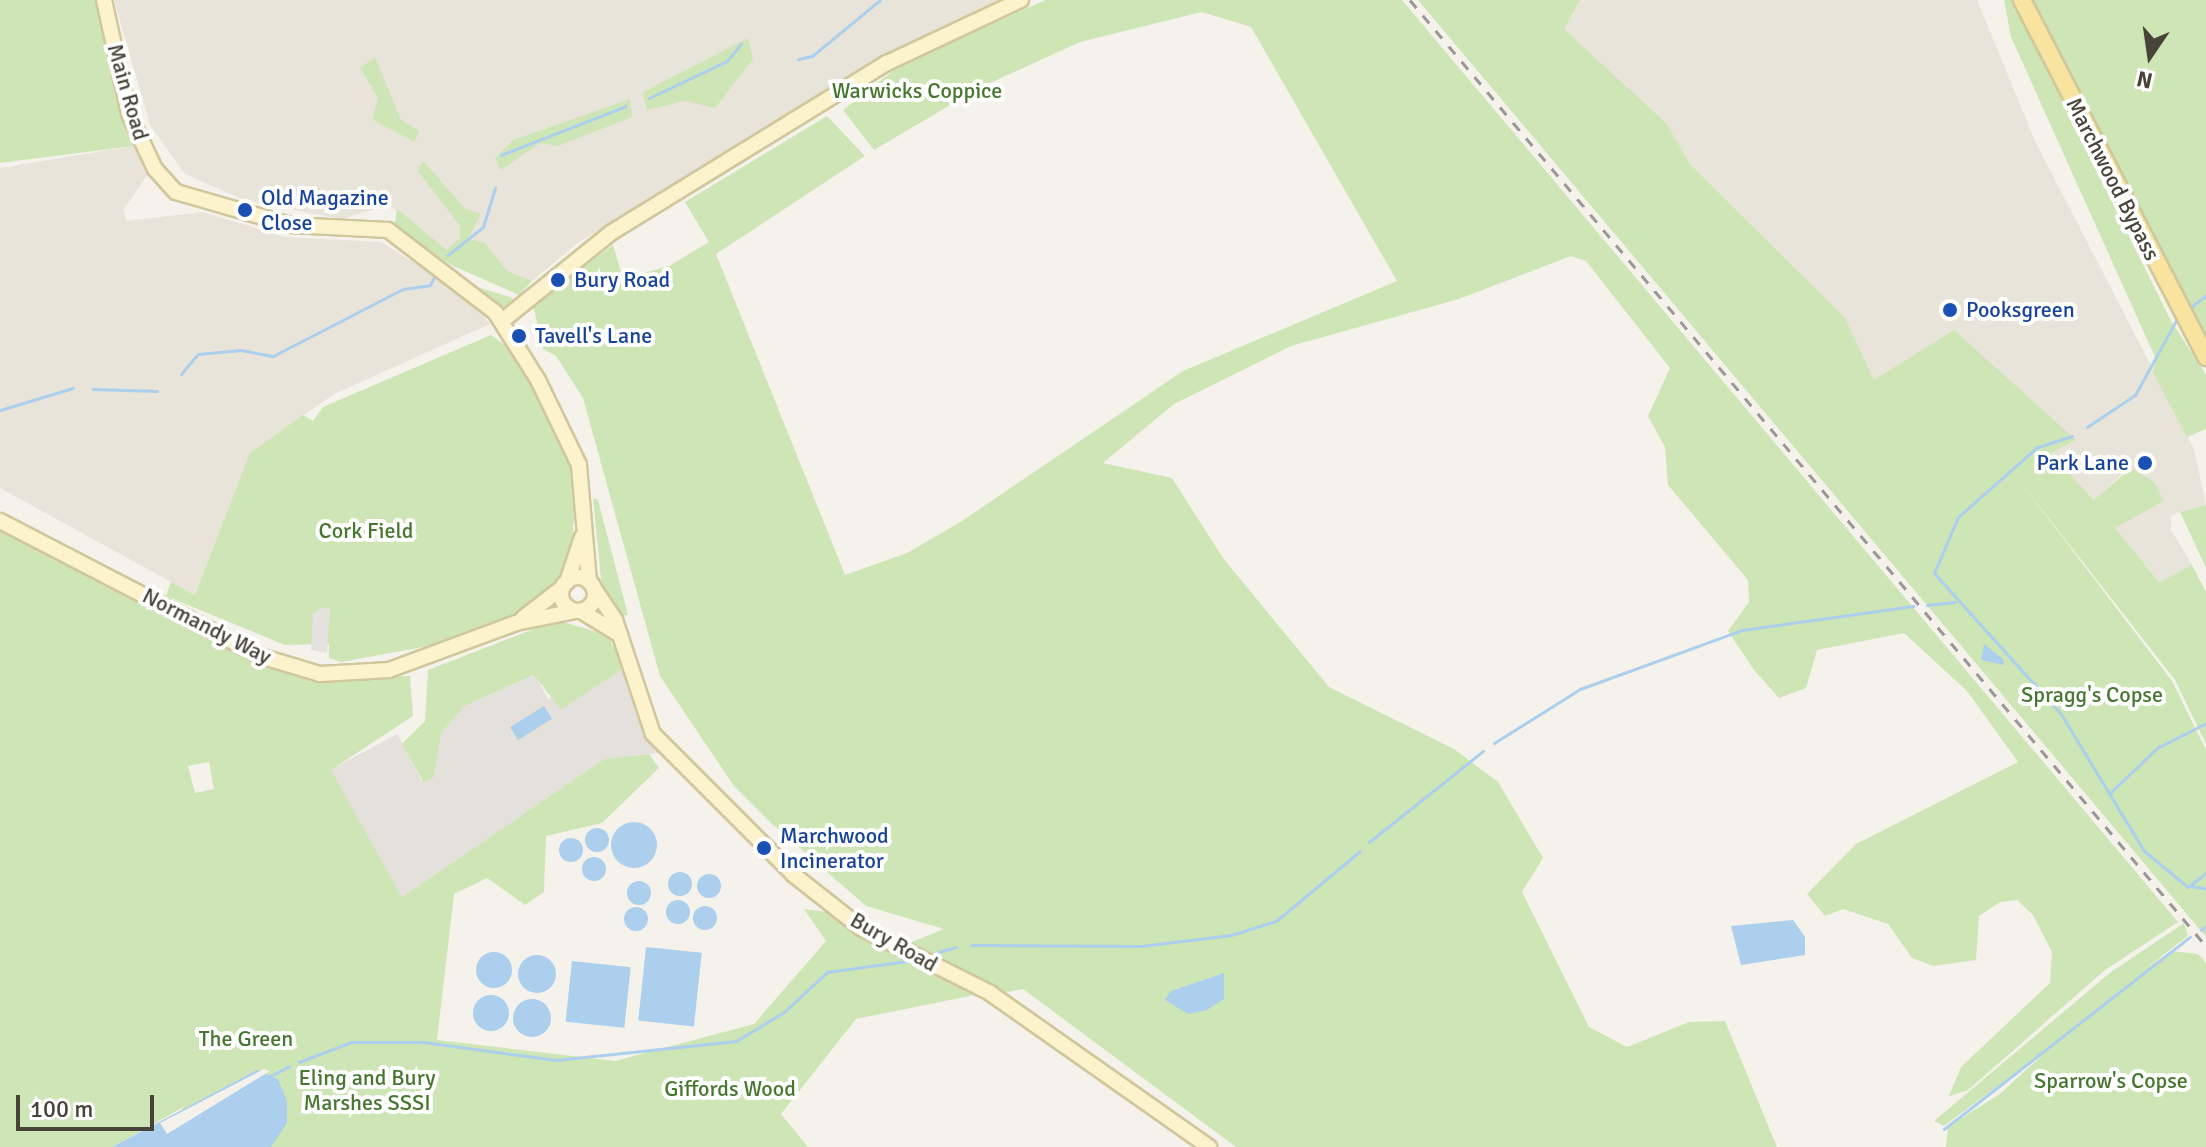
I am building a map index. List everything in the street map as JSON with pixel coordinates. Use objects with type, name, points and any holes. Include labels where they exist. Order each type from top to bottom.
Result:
[{"type":"main road","name":"Marchwood Bypass","points":[[2022,0],[2206,357]]},
{"type":"street","name":"Main Road","points":[[104,0],[129,114],[174,191],[205,206],[290,225],[388,230],[438,261],[502,321],[571,445],[584,487],[582,536]]},
{"type":"street","points":[[502,321],[612,232],[887,63],[1021,0]]},
{"type":"street","name":"Normandy Way","points":[[0,521],[260,656],[320,674],[389,670],[516,623],[578,611]]},
{"type":"street","points":[[578,611],[593,602],[582,536]]},
{"type":"street","points":[[582,536],[565,584],[563,602],[621,636]]},
{"type":"street","points":[[565,584],[591,584]]},
{"type":"street","name":"Normandy Way","points":[[516,623],[565,584]]},
{"type":"street","name":"Bury Road","points":[[591,584],[621,636],[635,694],[660,743],[794,875],[861,928],[990,993],[1209,1147]]},
{"type":"shaded area","points":[[114,0],[1008,0],[884,58],[579,242],[532,281],[447,250],[389,205],[341,219],[244,200],[185,174],[150,125]]},
{"type":"shaded area","points":[[1527,0],[1977,0],[2035,141],[2194,449],[2206,505],[2171,515],[2171,530],[2192,565],[2159,582],[2115,528],[2163,501],[2125,471],[2095,500],[2050,453],[2076,440],[2039,411],[1874,381],[1845,318],[1690,164],[1667,124]]},
{"type":"shaded area","points":[[133,146],[148,174],[124,209],[126,221],[203,212],[284,237],[381,242],[461,292],[490,324],[334,394],[251,453],[195,595],[0,488],[0,168]]},
{"type":"shaded area","points":[[330,608],[327,653],[311,650],[313,613]]},
{"type":"shaded area","points":[[625,667],[666,752],[604,759],[402,897],[330,770],[397,734],[423,783],[441,733],[465,706],[535,675],[548,699]]},
{"type":"green space","points":[[0,0],[96,0],[133,146],[0,163]]},
{"type":"green space","name":"Warwicks Coppice","points":[[1046,0],[1402,0],[2178,922],[2105,970],[1968,1090],[1949,1096],[1961,1067],[2050,983],[2052,952],[2033,915],[2017,900],[2000,902],[1979,916],[1976,960],[1933,966],[1912,958],[1888,924],[1843,909],[1825,916],[1807,894],[1856,844],[2018,762],[1967,691],[1904,633],[1817,650],[1806,688],[1779,698],[1754,670],[1728,631],[1749,602],[1748,580],[1668,485],[1665,447],[1648,416],[1670,368],[1586,261],[1571,256],[1459,299],[1291,346],[1174,404],[1103,463],[1172,478],[1223,558],[1329,687],[1454,749],[1498,782],[1543,858],[1522,892],[1589,1027],[1627,1047],[1689,1022],[1725,1021],[1777,1147],[1236,1147],[1023,989],[1004,993],[907,944],[944,929],[866,906],[770,822],[734,786],[660,676],[583,398],[556,356],[543,349],[533,305],[613,245],[623,279],[669,266],[709,242],[685,202],[827,116],[865,156],[716,254],[845,575],[907,553],[962,521],[1183,371],[1397,281],[1251,27],[1202,12],[1080,42],[979,88],[874,150],[843,110],[902,64]]},
{"type":"green space","name":"Spragg's Copse","points":[[1418,0],[1580,0],[1564,29],[1667,124],[1690,164],[1845,318],[1874,380],[1954,330],[2076,440],[2051,453],[2094,500],[2131,468],[2154,482],[2164,501],[2115,528],[2159,582],[2192,565],[2206,592],[2206,744],[2175,680],[2018,479],[2172,681],[2206,750],[2206,937]]},
{"type":"green space","points":[[2004,0],[2012,0],[2171,321],[2206,375],[2206,429],[2187,437],[2153,373],[2155,357],[2011,37]]},
{"type":"green space","points":[[2029,0],[2206,0],[2206,342]]},
{"type":"green space","points":[[748,38],[753,59],[715,108],[684,101],[647,110],[643,92]]},
{"type":"green space","points":[[375,57],[401,120],[420,131],[414,142],[372,119],[378,98],[360,68]]},
{"type":"green space","points":[[630,99],[632,117],[558,146],[540,143],[501,170],[495,158],[513,140]]},
{"type":"green space","points":[[423,161],[466,209],[481,214],[468,239],[485,243],[507,271],[532,281],[519,295],[451,265],[394,228],[397,209],[447,250],[460,238],[460,226],[418,171]]},
{"type":"green space","points":[[473,286],[510,297],[517,302],[498,308]]},
{"type":"green space","name":"Cork Field","points":[[491,335],[506,346],[556,424],[576,478],[572,553],[563,574],[526,609],[461,640],[341,662],[329,658],[329,644],[285,645],[166,596],[171,582],[195,595],[250,453],[303,415],[313,421],[323,407]]},
{"type":"green space","points":[[593,498],[598,500],[628,615],[616,616],[601,579]]},
{"type":"green space","points":[[2206,505],[2206,568],[2180,512]]},
{"type":"green space","points":[[0,525],[271,668],[315,678],[410,676],[413,716],[331,770],[402,897],[604,759],[649,754],[659,768],[602,823],[546,836],[544,892],[525,905],[487,878],[454,894],[437,1040],[615,1061],[754,1024],[826,941],[804,909],[827,912],[975,995],[856,1019],[781,1114],[808,1147],[153,1147],[184,1107],[112,1147],[0,1147]],"holes":[[[209,762],[214,789],[195,793],[188,766]]]},
{"type":"green space","points":[[557,620],[607,635],[625,667],[561,710],[534,675],[465,706],[441,733],[434,777],[424,783],[402,744],[425,721],[428,670]]},
{"type":"green space","name":"Sparrow's Copse","points":[[2184,923],[2188,936],[2142,971],[2171,951],[2198,954],[2206,963],[2206,1147],[1946,1147],[1948,1127],[2001,1093],[2053,1045],[1944,1126],[1934,1121],[2111,972]]},
{"type":"water","points":[[1984,644],[2003,659],[2004,665],[1981,660]]},
{"type":"water","points":[[544,706],[552,719],[518,740],[510,727]]},
{"type":"water","points":[[634,822],[650,829],[657,845],[650,861],[634,868],[618,861],[611,845],[618,829]]},
{"type":"water","points":[[597,828],[606,831],[609,840],[606,849],[597,852],[588,849],[585,840],[588,831]]},
{"type":"water","points":[[571,838],[580,841],[583,850],[580,859],[571,862],[562,859],[559,850],[562,841]]},
{"type":"water","points":[[594,857],[603,860],[606,869],[603,878],[594,881],[585,878],[582,869],[585,860]]},
{"type":"water","points":[[680,872],[689,875],[692,884],[689,893],[680,896],[671,893],[668,884],[671,875]]},
{"type":"water","points":[[709,874],[718,877],[721,886],[718,895],[709,898],[700,895],[697,886],[700,877]]},
{"type":"water","points":[[639,881],[648,884],[651,893],[648,902],[639,905],[630,902],[627,893],[630,884]]},
{"type":"water","points":[[678,900],[687,903],[690,912],[687,921],[678,924],[669,921],[666,912],[669,903]]},
{"type":"water","points":[[705,906],[714,909],[717,918],[714,927],[705,930],[696,927],[693,918],[696,909]]},
{"type":"water","points":[[636,907],[645,910],[648,919],[645,928],[636,931],[627,928],[624,919],[627,910]]},
{"type":"water","points":[[1793,920],[1805,937],[1805,955],[1741,965],[1731,926]]},
{"type":"water","points":[[646,947],[702,953],[694,1026],[638,1021]]},
{"type":"water","points":[[494,952],[507,957],[512,970],[507,983],[494,988],[481,983],[476,970],[481,957]]},
{"type":"water","points":[[537,955],[550,961],[556,974],[550,987],[537,993],[524,987],[518,974],[524,961]]},
{"type":"water","points":[[572,961],[631,967],[624,1028],[566,1022]]},
{"type":"water","points":[[1224,973],[1224,999],[1207,1010],[1188,1014],[1165,1000],[1171,991]]},
{"type":"water","points":[[491,995],[504,1000],[509,1013],[504,1026],[491,1031],[478,1026],[473,1013],[478,1000]]},
{"type":"water","points":[[532,999],[545,1005],[551,1018],[545,1031],[532,1037],[519,1031],[513,1018],[519,1005]]},
{"type":"water","points":[[257,1070],[278,1079],[287,1101],[287,1123],[271,1147],[112,1147]]},
{"type":"pier","points":[[264,1069],[270,1071],[167,1134],[160,1123]]},
{"type":"waterway","points":[[798,59],[812,56],[880,0]]},
{"type":"waterway","points":[[649,98],[727,61],[741,44]]},
{"type":"waterway","points":[[501,155],[626,106]]},
{"type":"waterway","points":[[448,255],[483,227],[495,188]]},
{"type":"waterway","points":[[181,374],[198,354],[241,350],[273,356],[403,289],[430,285],[435,275]]},
{"type":"waterway","points":[[2187,310],[2206,295]]},
{"type":"waterway","points":[[2087,427],[2135,395],[2178,317]]},
{"type":"waterway","points":[[0,410],[73,388]]},
{"type":"waterway","points":[[93,389],[157,391]]},
{"type":"waterway","points":[[2072,436],[2036,448],[1958,517],[1934,573],[2061,714],[2144,851],[2188,887],[2206,873]]},
{"type":"waterway","points":[[1927,605],[1955,602]]},
{"type":"waterway","points":[[1494,743],[1580,689],[1742,630],[1913,606]]},
{"type":"waterway","points":[[2110,793],[2157,748],[2206,723]]},
{"type":"waterway","points":[[1369,842],[1483,751]]},
{"type":"waterway","points":[[971,945],[1141,946],[1231,935],[1276,921],[1360,851]]},
{"type":"waterway","points":[[2191,886],[2206,889]]},
{"type":"waterway","points":[[2201,930],[2206,926]]},
{"type":"waterway","points":[[1944,1129],[2190,937]]},
{"type":"waterway","points":[[929,955],[956,947]]},
{"type":"waterway","points":[[299,1062],[351,1042],[423,1042],[556,1060],[736,1041],[784,1012],[827,972],[907,961]]},
{"type":"waterway","points":[[270,1076],[290,1066]]},
{"type":"railway","points":[[1410,0],[2206,946]]},
{"type":"place","name":"Old Magazine Close","points":[[245,210]]},
{"type":"place","name":"Bury Road","points":[[558,280]]},
{"type":"place","name":"Pooksgreen","points":[[1950,310]]},
{"type":"place","name":"Tavell's Lane","points":[[519,336]]},
{"type":"place","name":"Park Lane","points":[[2145,463]]},
{"type":"place","name":"Marchwood Incinerator","points":[[764,848]]},
{"type":"park label","name":"The Green","points":[[246,1039]]},
{"type":"park label","name":"Giffords Wood","points":[[730,1089]]},
{"type":"park label","name":"Eling and Bury Marshes SSSI","points":[[367,1090]]}]
